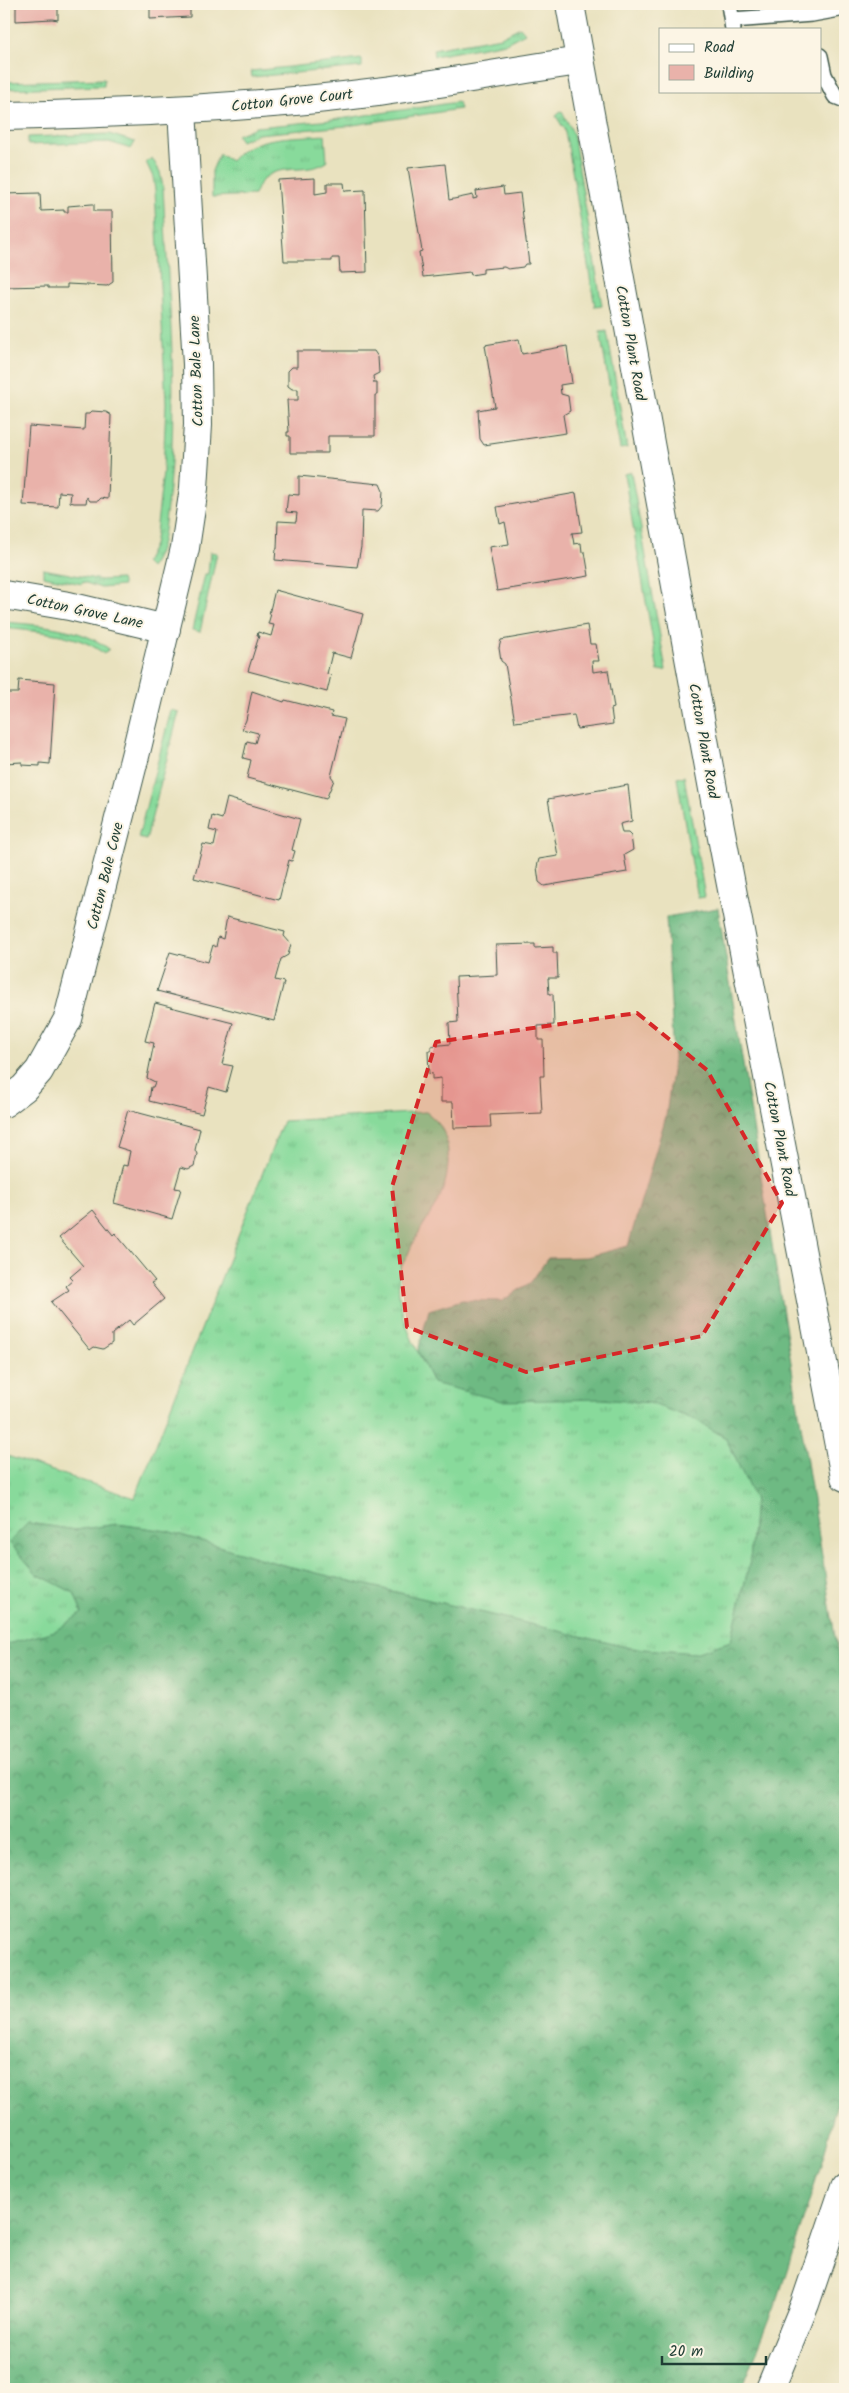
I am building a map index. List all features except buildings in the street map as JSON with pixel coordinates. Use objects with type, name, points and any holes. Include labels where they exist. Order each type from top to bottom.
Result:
[{"type":"street","name":"Cotton Plant Road","points":[[570,4],[719,822],[845,1477]]},
{"type":"street","name":"Cotton Grove Court","points":[[4,116],[182,110],[377,92],[579,61]]},
{"type":"street","name":"Cotton Bale Lane","points":[[166,629],[185,548],[194,488],[198,425],[197,364],[182,110]]},
{"type":"street","name":"Cotton Grove Lane","points":[[4,596],[69,606],[166,629]]},
{"type":"street","name":"Cotton Bale Cove","points":[[4,1103],[24,1088],[39,1071],[68,1019],[166,629]]},
{"type":"street","points":[[770,2389],[805,2304],[845,2186]]},
{"type":"lane","points":[[729,4],[732,24],[845,8]]},
{"type":"lane","points":[[812,14],[815,28]]},
{"type":"lane","points":[[822,66],[824,75],[835,96],[845,100]]},
{"type":"highlighted area","points":[[637,1013],[707,1070],[782,1203],[702,1336],[526,1372],[407,1327],[392,1187],[436,1042]]},
{"type":"green space","points":[[520,27],[525,33],[506,43],[434,56],[433,49],[501,37]]},
{"type":"green space","points":[[362,59],[362,67],[252,77],[251,71]]},
{"type":"green space","points":[[104,79],[104,86],[4,89],[4,82]]},
{"type":"green space","points":[[458,102],[460,109],[346,126],[258,134],[241,141],[237,135],[256,127],[332,120]]},
{"type":"green space","points":[[562,111],[573,133],[602,306],[595,307],[568,146],[564,129],[556,116]]},
{"type":"green space","points":[[109,134],[135,142],[131,149],[109,142],[28,145],[28,137]]},
{"type":"green space","points":[[325,135],[327,162],[307,168],[277,172],[268,176],[260,183],[254,195],[212,197],[212,171],[219,154],[231,161],[240,152],[262,142],[287,137]]},
{"type":"green space","points":[[152,158],[160,172],[163,187],[172,347],[173,427],[171,466],[163,538],[155,561],[150,568],[145,563],[154,545],[156,533],[163,472],[166,403],[155,190],[153,177],[146,162]]},
{"type":"green space","points":[[607,331],[627,448],[620,449],[600,332]]},
{"type":"green space","points":[[631,472],[666,670],[658,671],[624,474]]},
{"type":"green space","points":[[210,552],[217,553],[200,632],[192,630],[205,574],[208,574]]},
{"type":"green space","points":[[43,569],[101,580],[121,579],[123,586],[101,588],[83,582],[82,584],[43,576]]},
{"type":"green space","points":[[4,622],[59,628],[86,636],[109,649],[104,654],[82,641],[69,637],[4,628]]},
{"type":"green space","points":[[171,710],[179,712],[146,840],[138,838]]},
{"type":"green space","points":[[684,776],[705,897],[698,898],[677,778]]},
{"type":"green space","points":[[718,908],[845,1699],[845,2069],[824,2155],[778,2298],[742,2389],[4,2389],[4,1645],[55,1631],[82,1613],[74,1593],[37,1574],[9,1542],[28,1523],[76,1530],[117,1524],[167,1531],[283,1565],[630,1648],[695,1653],[731,1641],[750,1561],[755,1500],[726,1438],[696,1420],[650,1403],[601,1399],[502,1401],[433,1383],[418,1351],[429,1310],[462,1300],[502,1301],[531,1282],[548,1258],[587,1257],[628,1246],[666,1116],[674,1056],[666,917]]},
{"type":"green space","points":[[426,1112],[436,1120],[445,1135],[448,1170],[445,1184],[435,1207],[414,1240],[401,1267],[399,1290],[400,1304],[408,1331],[433,1383],[650,1403],[696,1420],[726,1438],[755,1500],[750,1561],[731,1641],[695,1653],[630,1648],[283,1565],[167,1531],[117,1524],[76,1530],[28,1523],[37,1574],[74,1593],[82,1614],[55,1631],[4,1645],[4,1455],[135,1498],[283,1121]]}]
